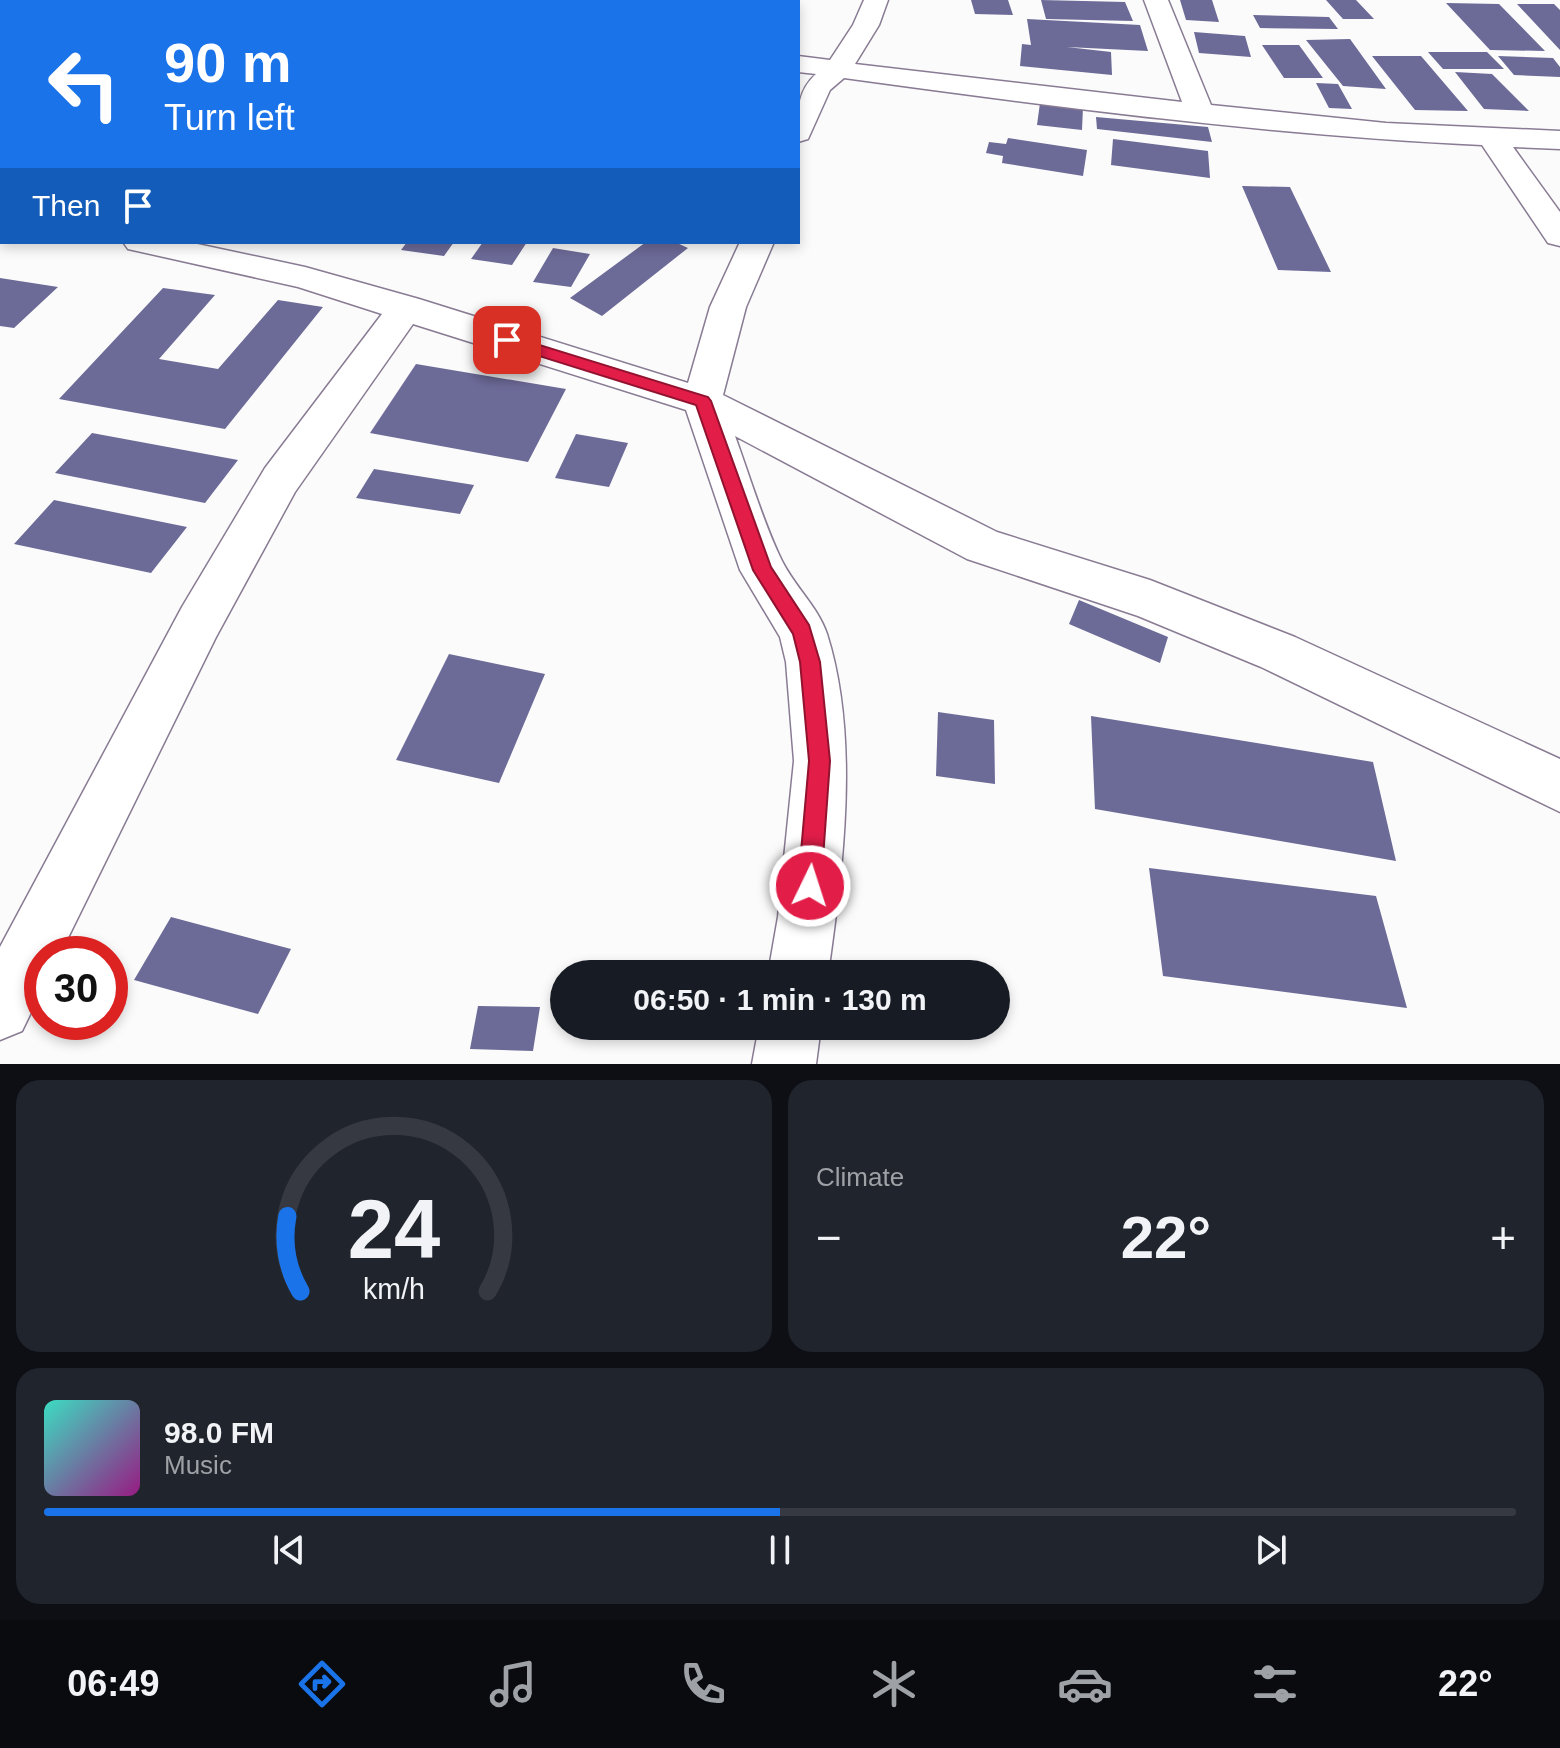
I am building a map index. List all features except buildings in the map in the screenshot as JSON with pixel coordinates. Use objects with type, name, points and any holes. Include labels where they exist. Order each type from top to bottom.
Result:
[{"type":"street","points":[[800,128],[818,87],[837,70],[866,25],[876,0]]},
{"type":"street","points":[[1156,0],[1199,110]]},
{"type":"street","points":[[800,64],[992,90],[1386,132],[1560,140]]},
{"type":"street","points":[[1493,139],[1560,236]]},
{"type":"street","points":[[149,244],[305,278],[702,401],[983,546],[1150,600],[1278,652],[1560,786]]},
{"type":"street","points":[[756,244],[728,307],[702,401],[763,570],[802,631],[810,662],[820,761],[807,917],[800,960]]},
{"type":"street","points":[[0,1009],[199,622],[280,480],[406,307]]},
{"type":"street","points":[[784,1064],[788,1040]]},
{"type":"route","points":[[507,340],[702,401],[763,570],[802,631],[810,662],[820,761],[810,886]]}]
